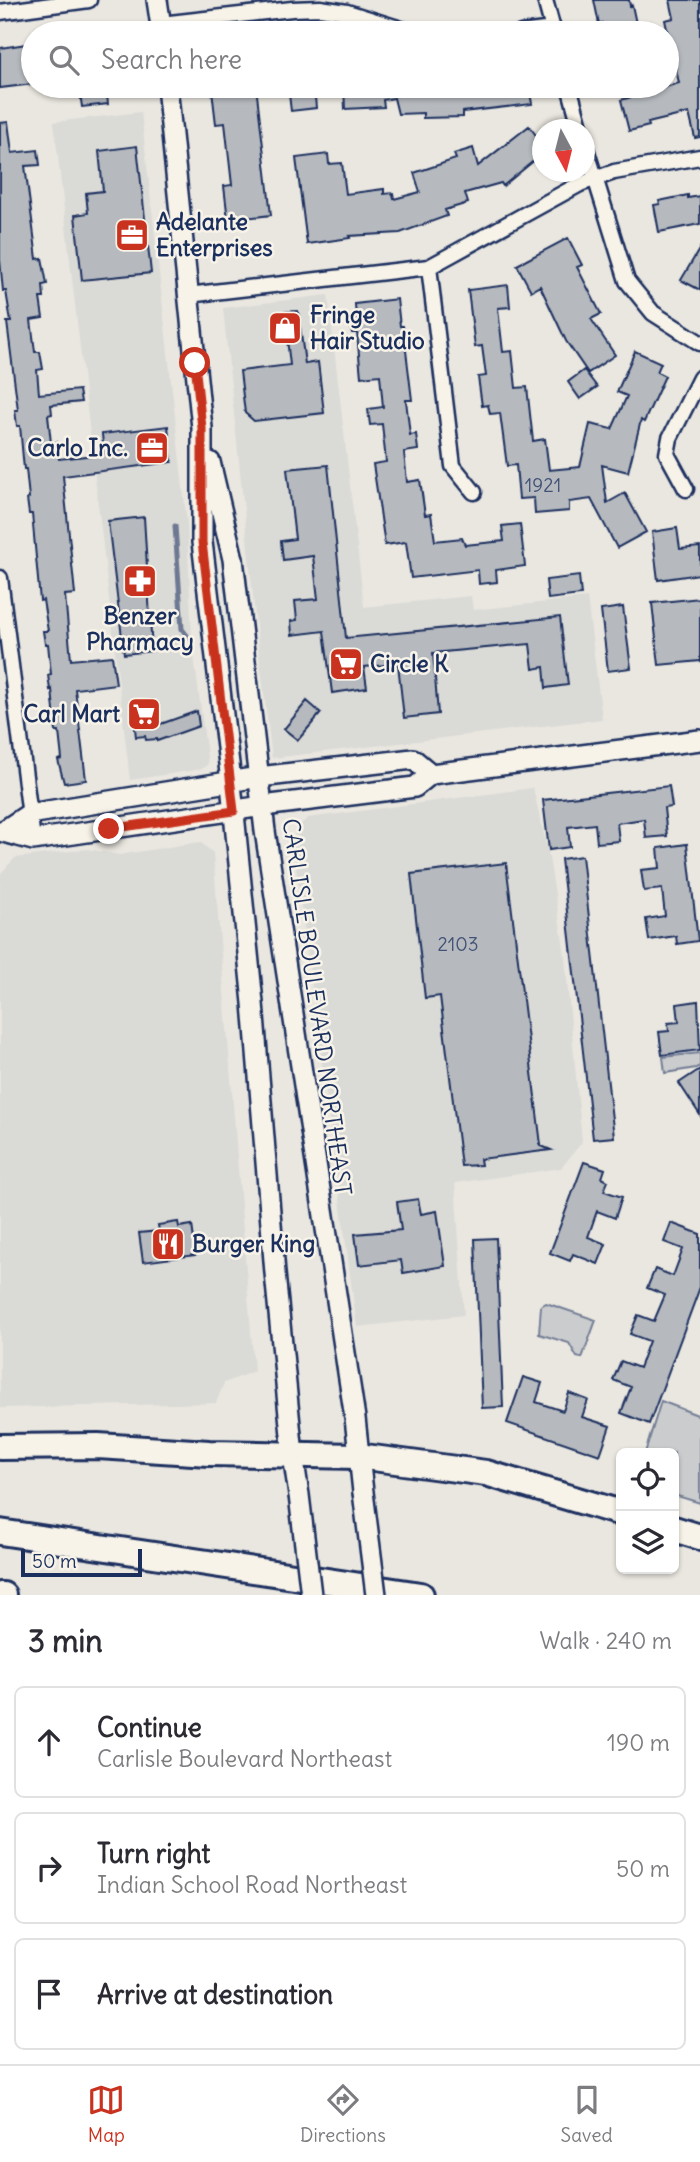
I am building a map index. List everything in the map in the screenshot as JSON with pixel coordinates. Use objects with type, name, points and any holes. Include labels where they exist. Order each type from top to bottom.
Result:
[{"type":"highway","points":[[0,1447],[98,1447],[358,1456],[486,1473],[616,1512]]},
{"type":"highway","points":[[679,1531],[700,1537]]},
{"type":"highway","points":[[0,1532],[421,1595]]},
{"type":"main road","points":[[157,0],[160,21]]},
{"type":"main road","name":"CARLISLE BOULEVARD NORTHEAST","points":[[168,98],[202,428],[202,542],[234,811],[293,1455],[312,1595]]},
{"type":"main road","name":"CARLISLE BOULEVARD NORTHEAST","points":[[202,428],[233,559],[263,806],[355,1418],[376,1595]]},
{"type":"main road","points":[[2,831],[33,841],[263,806],[415,787],[431,774],[700,740]]},
{"type":"main road","points":[[2,831],[29,814],[259,777],[413,759],[431,774]]},
{"type":"street","points":[[0,12],[89,0]]},
{"type":"street","points":[[545,0],[551,21]]},
{"type":"street","points":[[213,21],[292,9],[320,8],[347,12],[376,21]]},
{"type":"street","points":[[572,98],[578,119]]},
{"type":"street","points":[[595,178],[700,157]]},
{"type":"street","points":[[595,181],[627,281],[653,313],[700,343]]},
{"type":"street","points":[[188,295],[429,267],[585,182]]},
{"type":"street","points":[[429,267],[453,466],[474,492]]},
{"type":"street","points":[[686,489],[667,454],[670,438],[700,378]]},
{"type":"street","points":[[0,578],[33,841]]},
{"type":"shaded area","points":[[141,112],[187,524],[192,641],[208,764],[202,769],[130,780],[54,122]]},
{"type":"shaded area","points":[[328,295],[364,607],[471,596],[473,610],[587,598],[602,719],[272,758],[223,308]]},
{"type":"shaded area","points":[[533,788],[548,852],[564,948],[582,1142],[561,1168],[455,1183],[464,1315],[357,1327],[293,844],[296,828],[308,818]]},
{"type":"shaded area","points":[[200,842],[213,853],[254,1371],[224,1383],[216,1403],[0,1408],[0,874],[15,858],[87,849],[119,855]]},
{"type":"shaded area","points":[[700,1053],[700,1066],[665,1073],[663,1057]]},
{"type":"shaded area","points":[[546,1303],[596,1320],[582,1358],[577,1357],[569,1343],[539,1334],[541,1306]]},
{"type":"shaded area","points":[[661,1401],[700,1416],[700,1503],[679,1497],[679,1448],[647,1448]]},
{"type":"building","points":[[594,0],[629,0],[630,6],[632,5],[635,21],[598,21]]},
{"type":"building","points":[[670,0],[700,0],[700,137],[695,138],[689,113],[648,123],[649,126],[629,131],[621,100],[679,98],[679,21],[665,20],[674,18]]},
{"type":"building","points":[[21,45],[21,85],[0,88],[0,48]]},
{"type":"building","points":[[81,98],[107,98],[108,104],[82,107]]},
{"type":"building","points":[[213,98],[257,98],[271,215],[228,220],[224,186],[232,185],[225,123],[216,124]]},
{"type":"building","points":[[289,98],[315,98],[316,108],[291,111]]},
{"type":"building","points":[[345,98],[394,98],[383,100],[384,107],[345,109]]},
{"type":"building","points":[[394,98],[531,98],[532,104],[463,112],[463,117],[423,118],[423,113],[398,114]]},
{"type":"building","points":[[8,122],[12,153],[38,150],[40,165],[25,166],[37,259],[42,258],[47,284],[43,285],[44,298],[40,298],[43,318],[31,320],[35,352],[40,352],[43,369],[37,370],[39,394],[79,390],[81,402],[51,405],[52,414],[48,415],[51,443],[57,442],[59,459],[104,454],[102,434],[168,426],[172,462],[63,476],[75,594],[65,595],[71,660],[112,656],[116,684],[75,689],[86,780],[64,783],[58,760],[62,759],[59,732],[56,732],[48,675],[51,674],[48,644],[45,644],[43,631],[48,631],[43,600],[40,601],[32,514],[29,514],[26,469],[15,410],[18,410],[7,322],[11,322],[6,291],[3,291],[0,260],[0,123]]},
{"type":"building","points":[[529,126],[532,130],[532,162],[503,186],[501,183],[465,193],[468,203],[445,210],[447,216],[400,233],[349,236],[350,238],[307,244],[296,158],[328,154],[329,164],[342,163],[346,194],[384,189],[384,194],[393,193],[394,199],[420,192],[414,173],[456,159],[454,154],[473,148],[478,166]]},
{"type":"building","points":[[137,146],[151,273],[82,280],[75,215],[88,213],[86,193],[103,191],[99,151]]},
{"type":"building","points":[[688,195],[688,198],[700,196],[700,224],[659,232],[654,205],[660,204],[659,201]]},
{"type":"building","points":[[568,238],[582,265],[577,267],[601,314],[591,319],[615,355],[588,373],[566,341],[540,286],[531,291],[517,265]]},
{"type":"building","points":[[700,248],[700,290],[681,280]]},
{"type":"building","points":[[508,285],[510,307],[498,308],[503,352],[512,351],[516,388],[527,387],[533,441],[545,439],[549,470],[580,467],[590,424],[612,429],[627,396],[617,392],[635,351],[661,363],[657,372],[665,376],[644,422],[641,420],[628,472],[602,465],[607,503],[625,493],[646,532],[617,548],[591,499],[569,502],[569,511],[535,514],[534,498],[519,499],[516,465],[507,466],[500,413],[490,414],[488,405],[482,406],[478,377],[486,376],[482,346],[475,347],[468,290]]},
{"type":"building","points":[[397,299],[412,400],[406,400],[410,435],[416,434],[418,450],[404,452],[407,482],[420,480],[425,515],[431,514],[435,541],[462,538],[465,545],[504,541],[502,526],[520,524],[525,566],[496,570],[497,582],[479,584],[478,570],[411,578],[406,542],[385,545],[373,464],[386,462],[382,424],[370,425],[368,409],[383,407],[380,375],[361,377],[357,333],[352,333],[350,320],[356,319],[355,304]]},
{"type":"building","points":[[298,311],[305,364],[318,362],[324,413],[254,421],[245,413],[240,371],[290,365],[287,339],[278,340],[275,317],[284,316],[283,312]]},
{"type":"building","points":[[584,370],[597,387],[580,399],[568,382]]},
{"type":"building","points":[[328,465],[346,638],[560,617],[568,685],[546,688],[544,667],[533,669],[530,644],[433,653],[438,714],[404,718],[398,664],[364,667],[367,688],[332,693],[324,631],[292,635],[291,621],[297,620],[295,601],[318,599],[313,556],[283,560],[281,541],[295,539],[287,469]]},
{"type":"building","points":[[144,517],[152,651],[124,654],[108,521]]},
{"type":"building","points":[[677,528],[680,549],[700,547],[700,574],[658,580],[652,532]]},
{"type":"building","points":[[579,576],[581,595],[548,599],[546,580]]},
{"type":"building","points":[[700,598],[700,661],[659,665],[652,603]]},
{"type":"building","points":[[623,607],[631,668],[608,671],[601,610]]},
{"type":"building","points":[[153,700],[155,726],[197,711],[199,726],[157,741],[146,740],[145,736],[136,737],[132,702]]},
{"type":"building","points":[[307,701],[321,713],[298,740],[284,729]]},
{"type":"building","points":[[669,786],[672,807],[664,808],[667,836],[646,838],[644,819],[617,823],[619,841],[597,843],[595,824],[568,827],[570,847],[549,850],[543,800]]},
{"type":"building","points":[[687,844],[698,941],[677,944],[676,936],[649,940],[646,919],[665,916],[662,889],[644,891],[641,870],[660,868],[658,848]]},
{"type":"building","points":[[582,856],[614,1137],[593,1139],[561,859]]},
{"type":"building","points":[[506,863],[539,1145],[551,1150],[480,1159],[481,1165],[461,1166],[440,996],[425,998],[411,874]]},
{"type":"building","points":[[698,1001],[700,1050],[662,1055],[659,1032],[669,1031],[668,1023],[679,1022],[677,1004]]},
{"type":"building","points":[[700,1069],[700,1115],[679,1083]]},
{"type":"building","points":[[584,1162],[605,1169],[602,1178],[608,1181],[604,1191],[622,1197],[615,1218],[597,1211],[588,1237],[606,1244],[598,1264],[573,1254],[570,1261],[550,1253]]},
{"type":"building","points":[[418,1199],[421,1214],[437,1211],[445,1266],[403,1273],[401,1260],[359,1265],[355,1234],[401,1230],[397,1202]]},
{"type":"building","name":"Burger King","points":[[178,1222],[179,1227],[192,1225],[196,1255],[143,1262],[139,1233],[159,1231],[158,1225]]},
{"type":"building","points":[[671,1223],[700,1234],[700,1287],[649,1424],[621,1413],[631,1387],[613,1380],[621,1361],[639,1368],[649,1341],[630,1334],[638,1315],[654,1321],[665,1295],[647,1288],[655,1269],[673,1276],[683,1249],[664,1242]]},
{"type":"building","points":[[496,1238],[503,1407],[482,1408],[475,1239]]},
{"type":"building","points":[[523,1377],[542,1383],[536,1402],[563,1411],[569,1393],[588,1400],[582,1417],[610,1426],[600,1455],[507,1423]]},
{"type":"waterway","points":[[175,526],[182,629],[189,638]]},
{"type":"place","name":"Adelante Enterprises","points":[[132,235]]},
{"type":"place","name":"Fringe Hair Studio","points":[[285,328]]},
{"type":"place","name":"Carlo Inc.","points":[[152,448]]},
{"type":"place","name":"Benzer Pharmacy","points":[[140,581]]},
{"type":"place","name":"Circle K","points":[[346,664]]},
{"type":"place","name":"Carl Mart","points":[[144,714]]},
{"type":"place","name":"Burger King","points":[[168,1244]]},
{"type":"route","points":[[109,829],[234,811],[202,542],[202,428],[195,363]]}]
